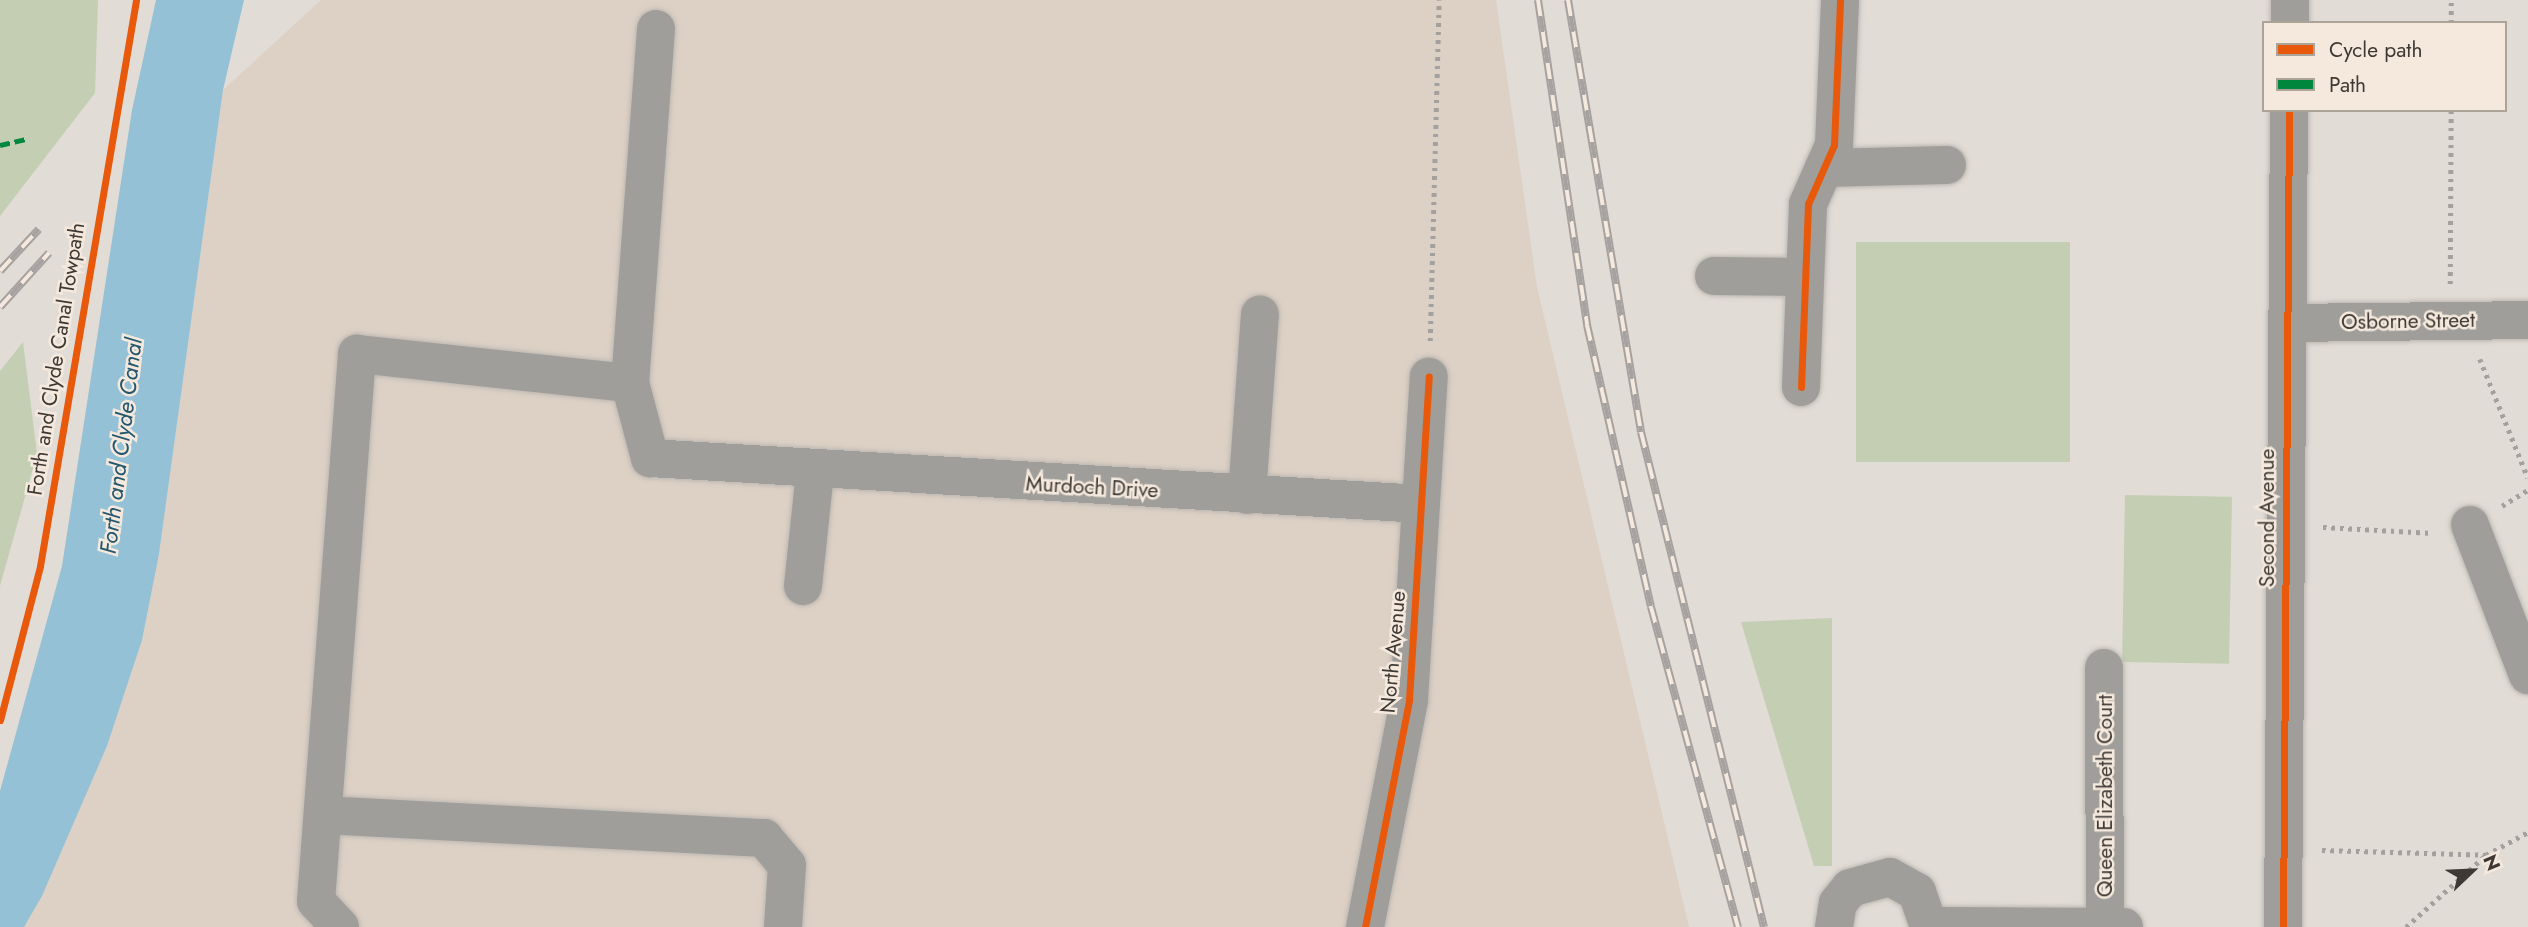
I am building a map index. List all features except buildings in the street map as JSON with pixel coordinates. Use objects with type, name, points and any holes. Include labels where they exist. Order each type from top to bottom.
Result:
[{"type":"street","points":[[1801,387],[1808,204],[1834,145],[1840,0]]},
{"type":"street","points":[[2290,0],[2290,21]]},
{"type":"street","points":[[340,927],[316,901],[357,354],[630,383],[656,29]]},
{"type":"street","name":"Second Avenue","points":[[2283,927],[2290,112]]},
{"type":"street","points":[[1824,168],[1947,165]]},
{"type":"street","points":[[1714,276],[1804,276]]},
{"type":"street","points":[[1247,495],[1260,314]]},
{"type":"street","name":"Osborne Street","points":[[2288,323],[2528,320]]},
{"type":"street","name":"North Avenue","points":[[1365,927],[1409,700],[1429,377]]},
{"type":"street","name":"Murdoch Drive","points":[[630,383],[650,458],[762,469],[1421,504]]},
{"type":"street","points":[[803,586],[815,472]]},
{"type":"street","points":[[2470,525],[2528,675]]},
{"type":"street","name":"Queen Elizabeth Court","points":[[1834,927],[1838,903],[1850,888],[1890,877],[1917,892],[1929,927],[2114,926],[2104,668]]},
{"type":"street","points":[[323,815],[764,838],[787,865],[783,927]]},
{"type":"path","points":[[1429,377],[1439,0]]},
{"type":"path","points":[[2451,0],[2451,21]]},
{"type":"path","points":[[2451,112],[2457,320],[2528,478]]},
{"type":"path","points":[[2285,523],[2422,536],[2470,525]]},
{"type":"path","points":[[2406,927],[2487,855],[2528,832]]},
{"type":"path","points":[[2283,849],[2487,855]]},
{"type":"shaded area","points":[[321,0],[1496,0],[1537,287],[1689,927],[24,927],[107,746],[159,554],[223,90]]},
{"type":"green space","points":[[0,0],[98,0],[95,93],[0,216]]},
{"type":"green space","points":[[1856,242],[2070,242],[2070,462],[1856,462]]},
{"type":"green space","points":[[23,342],[37,454],[0,586],[0,371]]},
{"type":"green space","points":[[2125,495],[2232,497],[2229,664],[2122,662]]},
{"type":"green space","points":[[1832,618],[1832,866],[1814,866],[1741,622]]},
{"type":"water","name":"Forth and Clyde Canal","points":[[156,0],[244,0],[223,90],[159,554],[142,640],[107,746],[42,896],[24,927],[0,927],[0,791],[62,566],[132,110]]},
{"type":"railway","points":[[1538,0],[1587,325],[1651,607],[1738,927]]},
{"type":"railway","points":[[1568,0],[1641,432],[1764,927]]},
{"type":"railway","points":[[0,271],[39,229]]},
{"type":"railway","points":[[0,307],[49,253]]},
{"type":"marked path","points":[[0,145],[25,139]]},
{"type":"cycle path","name":"Forth and Clyde Canal Towpath","points":[[0,720],[40,566],[136,0]]},
{"type":"cycle path","points":[[1801,387],[1808,204],[1834,145],[1840,0]]},
{"type":"cycle path","points":[[2283,927],[2289,112]]},
{"type":"cycle path","points":[[1365,927],[1409,700],[1429,377]]}]
